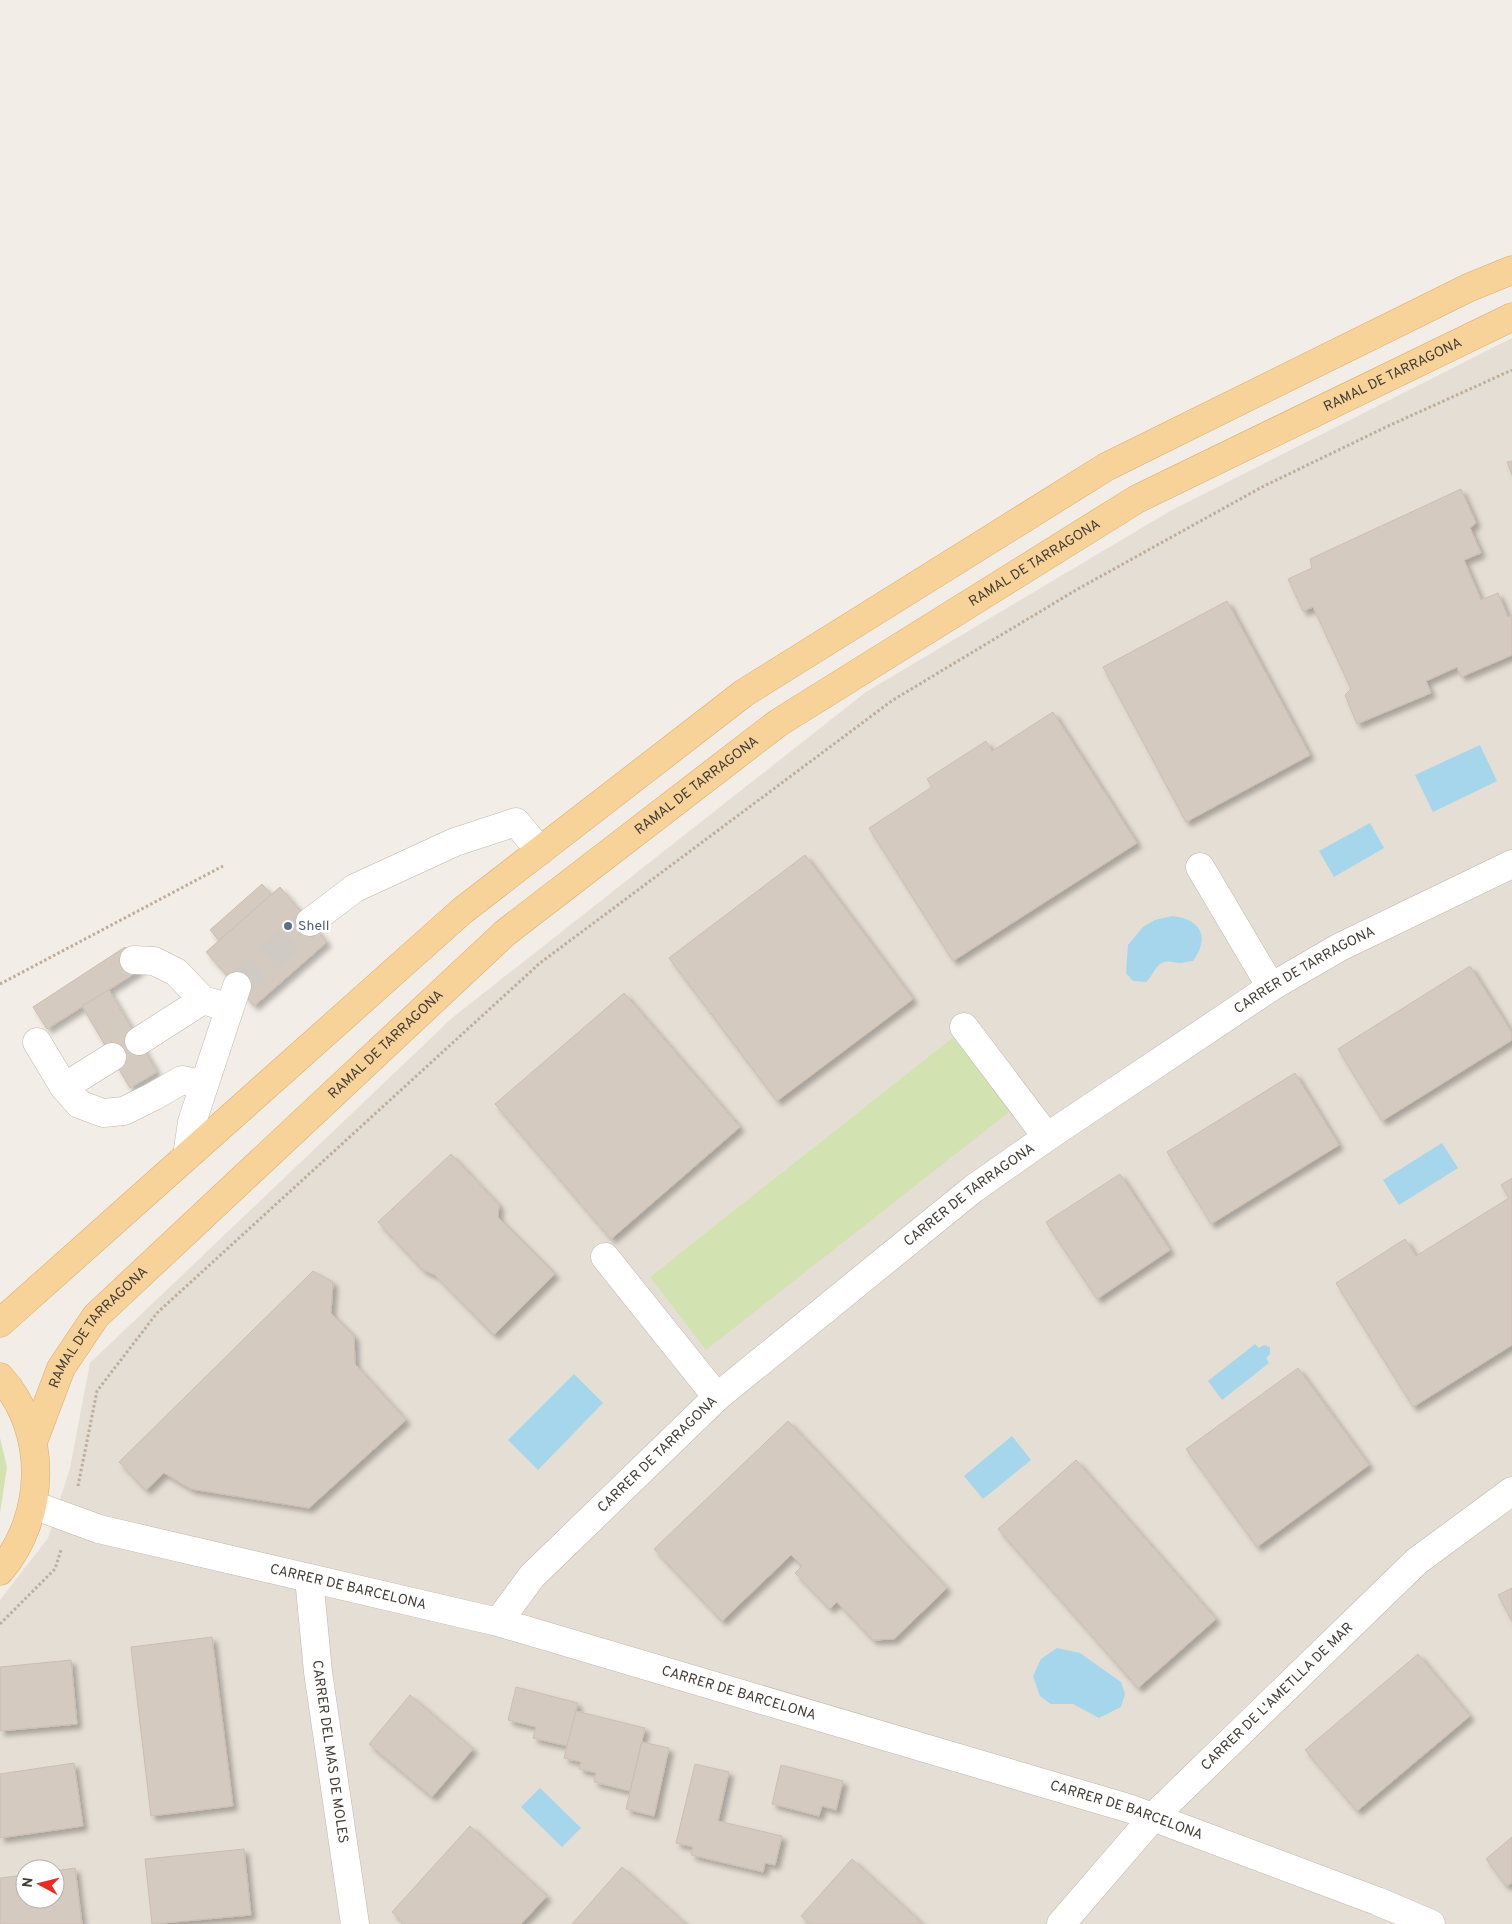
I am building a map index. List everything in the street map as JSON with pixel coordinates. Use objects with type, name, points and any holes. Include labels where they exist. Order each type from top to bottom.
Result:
[{"type":"main road","points":[[0,1323],[462,911],[744,693],[1106,467],[1468,288],[1512,270]]},
{"type":"main road","name":"RAMAL DE TARRAGONA","points":[[32,1442],[61,1368],[96,1316],[504,933],[778,723],[1137,500],[1512,317]]},
{"type":"main road","points":[[0,1377],[16,1399],[26,1420],[36,1462],[33,1505],[19,1545],[0,1571]]},
{"type":"street","points":[[310,922],[355,888],[455,842],[516,822],[540,851]]},
{"type":"street","name":"CARRER DE TARRAGONA","points":[[498,1622],[532,1576],[717,1397],[973,1189],[1047,1137],[1272,987],[1340,947],[1512,864]]},
{"type":"street","points":[[1200,867],[1272,987]]},
{"type":"street","points":[[134,960],[154,961],[176,972],[203,1000]]},
{"type":"street","points":[[139,1041],[203,1000],[233,997],[192,1122],[187,1156]]},
{"type":"street","points":[[964,1027],[1047,1137]]},
{"type":"street","points":[[37,1042],[64,1087],[79,1104],[102,1113],[124,1111],[182,1080],[204,1085]]},
{"type":"street","points":[[64,1087],[112,1057]]},
{"type":"street","points":[[605,1257],[717,1397]]},
{"type":"street","name":"CARRER DE L'AMETLLA DE MAR","points":[[1061,1924],[1154,1816],[1417,1561],[1512,1491]]},
{"type":"street","name":"CARRER DE BARCELONA","points":[[33,1505],[99,1529],[498,1622],[1154,1816],[1368,1897],[1431,1924]]},
{"type":"street","name":"CARRER DEL MAS DE MOLES","points":[[309,1578],[318,1672],[355,1924]]},
{"type":"path","points":[[0,1624],[55,1569],[72,1519],[97,1391],[157,1313],[540,963],[893,700],[1076,590],[1262,488],[1386,427],[1512,370]]},
{"type":"path","points":[[0,984],[223,866]]},
{"type":"shaded area","points":[[1512,338],[1512,1924],[0,1924],[0,1600],[48,1538],[70,1468],[90,1363],[452,1018],[866,692],[1170,511]]},
{"type":"green space","points":[[955,1036],[1013,1109],[706,1350],[650,1277]]},
{"type":"green space","points":[[0,1438],[7,1467],[0,1513]]},
{"type":"water","points":[[1480,745],[1497,781],[1433,812],[1415,775]]},
{"type":"water","points":[[1370,823],[1384,848],[1334,877],[1319,851]]},
{"type":"water","points":[[1172,916],[1190,921],[1200,930],[1201,944],[1193,961],[1181,963],[1163,962],[1146,982],[1133,981],[1126,973],[1128,945],[1143,927],[1155,920]]},
{"type":"water","points":[[1442,1143],[1458,1168],[1399,1205],[1383,1180]]},
{"type":"water","points":[[1255,1344],[1259,1348],[1264,1345],[1270,1347],[1270,1354],[1266,1358],[1269,1363],[1222,1400],[1208,1381]]},
{"type":"water","points":[[574,1374],[603,1403],[538,1470],[508,1440]]},
{"type":"water","points":[[1012,1436],[1031,1460],[983,1499],[964,1476]]},
{"type":"water","points":[[1057,1648],[1080,1653],[1121,1682],[1125,1694],[1121,1707],[1099,1718],[1073,1704],[1051,1704],[1040,1696],[1033,1676],[1041,1659]]},
{"type":"water","points":[[540,1788],[581,1828],[562,1847],[521,1807]]},
{"type":"building","points":[[1512,461],[1512,475],[1507,462]]},
{"type":"building","points":[[1461,489],[1476,523],[1470,528],[1481,553],[1464,560],[1481,600],[1498,593],[1508,617],[1512,615],[1512,655],[1461,677],[1457,667],[1426,681],[1431,693],[1357,724],[1345,695],[1351,689],[1313,607],[1303,611],[1288,579],[1312,568],[1310,559]]},
{"type":"building","points":[[1227,601],[1310,755],[1186,822],[1103,667]]},
{"type":"building","points":[[1053,712],[1137,843],[953,961],[869,828],[932,787],[927,779],[986,741],[992,751]]},
{"type":"building","points":[[805,855],[913,999],[777,1101],[669,958]]},
{"type":"building","points":[[262,884],[287,912],[234,958],[210,930]]},
{"type":"building","points":[[280,887],[327,942],[254,1006],[206,952]]},
{"type":"building","points":[[125,947],[140,970],[47,1029],[33,1007]]},
{"type":"building","points":[[1470,966],[1512,1033],[1512,1040],[1382,1121],[1338,1049]]},
{"type":"building","points":[[109,990],[157,1072],[130,1088],[82,1006]]},
{"type":"building","points":[[624,993],[740,1127],[611,1239],[495,1104]]},
{"type":"building","points":[[1295,1073],[1339,1145],[1211,1224],[1167,1152]]},
{"type":"building","points":[[451,1154],[499,1205],[498,1217],[555,1274],[494,1335],[435,1275],[423,1270],[378,1222]]},
{"type":"building","points":[[1120,1174],[1170,1250],[1097,1299],[1046,1222]]},
{"type":"building","points":[[1512,1178],[1512,1345],[1413,1407],[1336,1283],[1405,1239],[1416,1256],[1509,1198],[1501,1185]]},
{"type":"building","points":[[313,1271],[333,1282],[331,1313],[354,1336],[355,1364],[406,1420],[309,1508],[191,1489],[164,1473],[146,1490],[119,1462]]},
{"type":"building","points":[[1298,1368],[1369,1465],[1257,1547],[1186,1449]]},
{"type":"building","points":[[788,1421],[947,1588],[894,1639],[873,1640],[837,1602],[830,1609],[795,1573],[802,1566],[791,1555],[722,1621],[654,1549]]},
{"type":"building","points":[[1076,1460],[1216,1619],[1138,1688],[998,1529]]},
{"type":"building","points":[[1512,1588],[1512,1621],[1498,1595]]},
{"type":"building","points":[[212,1637],[233,1806],[151,1816],[131,1647]]},
{"type":"building","points":[[1418,1654],[1470,1716],[1357,1811],[1305,1750]]},
{"type":"building","points":[[71,1660],[77,1724],[0,1731],[0,1667]]},
{"type":"building","points":[[516,1687],[578,1703],[567,1746],[533,1738],[536,1727],[508,1720]]},
{"type":"building","points":[[410,1695],[473,1749],[432,1797],[369,1744]]},
{"type":"building","points":[[576,1711],[645,1728],[630,1791],[594,1782],[596,1773],[579,1769],[581,1762],[564,1758]]},
{"type":"building","points":[[642,1742],[669,1748],[654,1816],[626,1809]]},
{"type":"building","points":[[74,1763],[83,1826],[0,1838],[0,1774]]},
{"type":"building","points":[[695,1764],[729,1772],[718,1821],[782,1836],[775,1865],[765,1863],[763,1872],[691,1855],[693,1847],[676,1843]]},
{"type":"building","points":[[781,1765],[843,1781],[836,1810],[822,1806],[819,1816],[772,1804]]},
{"type":"building","points":[[470,1826],[547,1896],[521,1924],[405,1924],[392,1912]]},
{"type":"building","points":[[1512,1837],[1512,1883],[1506,1886],[1486,1859]]},
{"type":"building","points":[[244,1849],[251,1915],[152,1924],[145,1859]]},
{"type":"building","points":[[852,1859],[923,1924],[810,1924],[801,1916]]},
{"type":"building","points":[[622,1867],[686,1924],[572,1924]]},
{"type":"building","points":[[75,1868],[82,1924],[0,1924],[0,1878],[15,1876],[15,1909],[65,1909],[65,1870]]},
{"type":"tunnel","points":[[237,986],[310,922]]},
{"type":"place","name":"Shell","points":[[288,926]]}]
